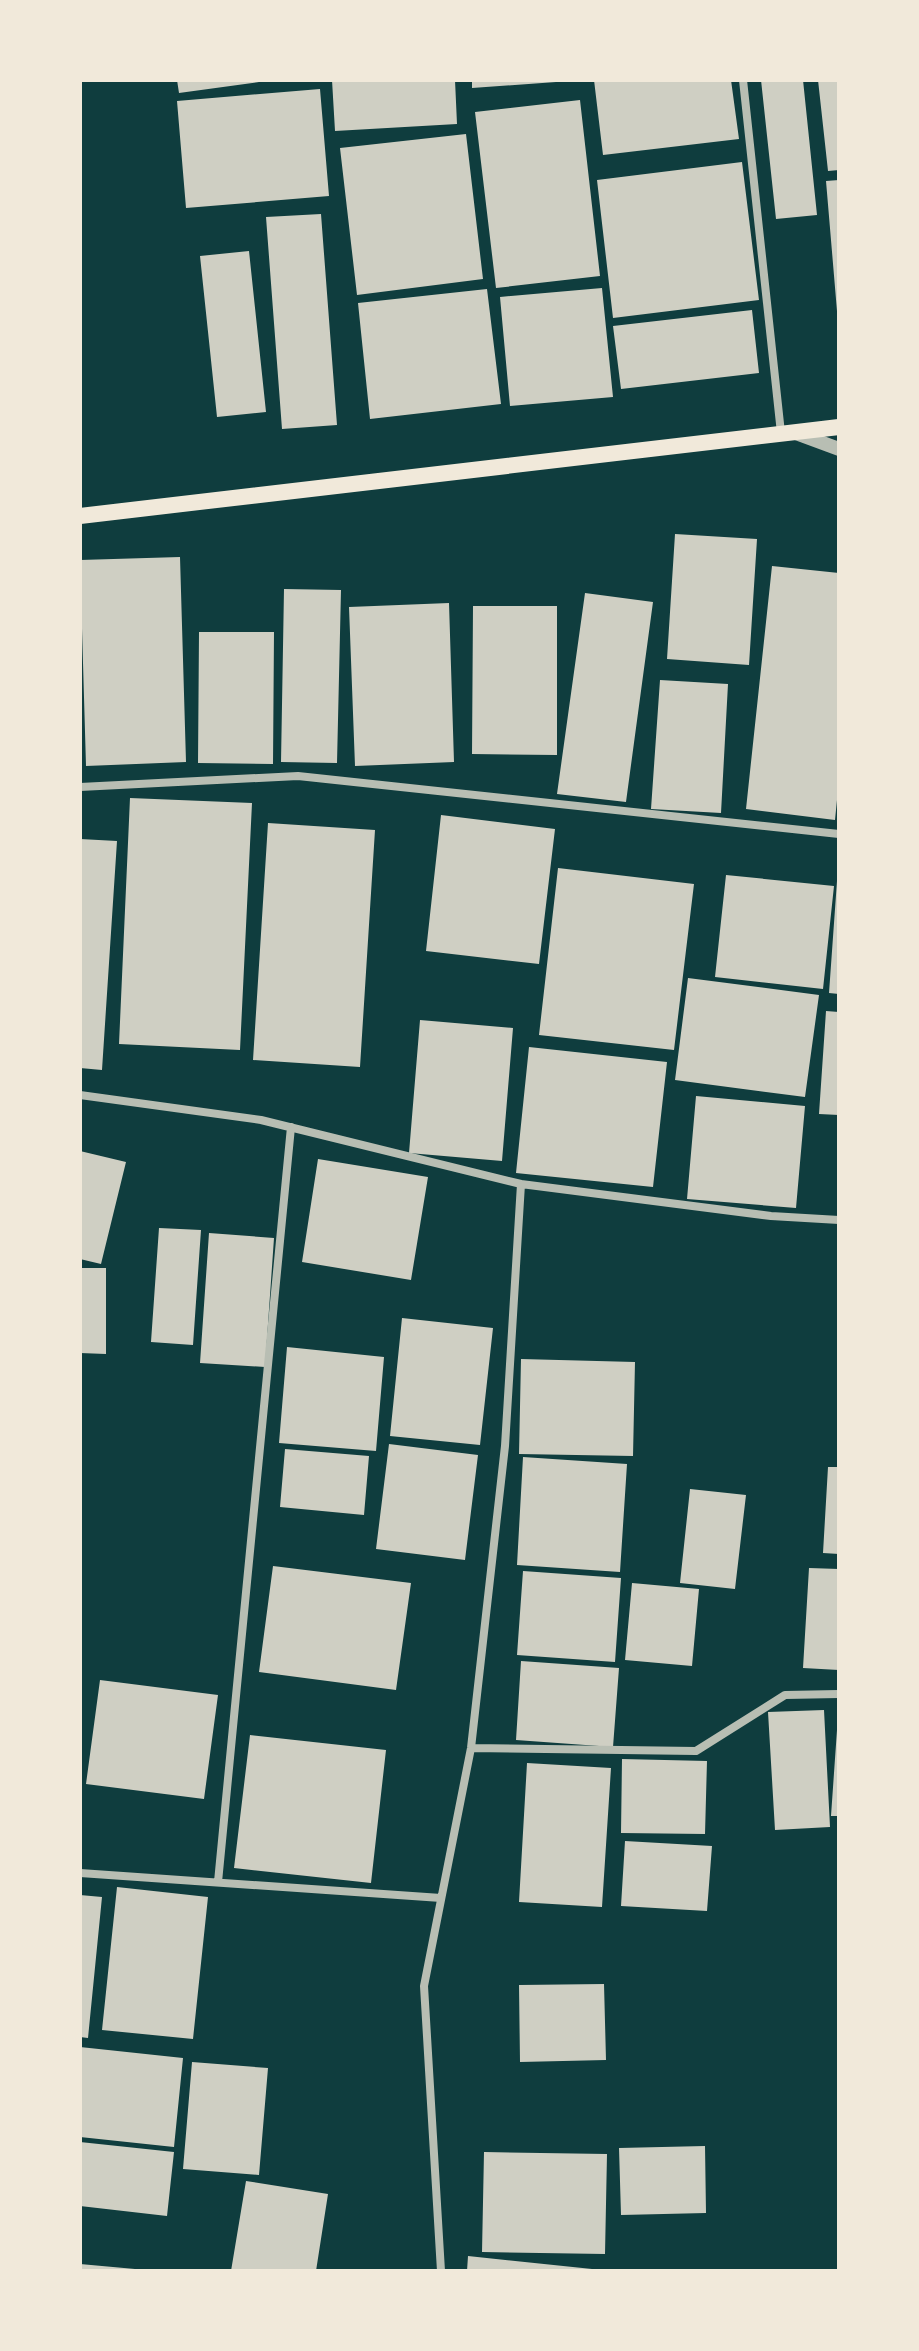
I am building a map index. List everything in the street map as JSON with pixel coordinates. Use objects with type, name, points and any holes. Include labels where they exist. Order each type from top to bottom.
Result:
[{"type":"main road","points":[[80,516],[839,427]]},
{"type":"street","points":[[743,80],[787,433],[839,449]]},
{"type":"street","points":[[80,787],[298,776],[839,834]]},
{"type":"street","points":[[80,1095],[261,1120],[521,1184],[771,1216],[839,1220]]},
{"type":"street","points":[[218,1882],[291,1127]]},
{"type":"street","points":[[441,2271],[424,1986],[471,1748],[505,1446],[521,1184]]},
{"type":"street","points":[[471,1748],[696,1751],[785,1695],[839,1694]]},
{"type":"street","points":[[80,1873],[441,1898]]},
{"type":"building","points":[[177,80],[259,80],[259,82],[179,93]]},
{"type":"building","points":[[332,80],[455,80],[457,124],[335,131]]},
{"type":"building","points":[[472,80],[556,80],[556,82],[472,88]]},
{"type":"building","points":[[594,80],[731,80],[739,139],[603,155]]},
{"type":"building","points":[[761,80],[803,80],[817,215],[776,219]]},
{"type":"building","points":[[818,80],[839,80],[839,170],[828,171]]},
{"type":"building","points":[[320,89],[329,196],[186,208],[177,101]]},
{"type":"building","points":[[580,100],[600,276],[496,288],[475,112]]},
{"type":"building","points":[[466,134],[483,279],[357,295],[340,148]]},
{"type":"building","points":[[742,162],[759,300],[613,318],[597,180]]},
{"type":"building","points":[[839,180],[839,311],[837,311],[826,181]]},
{"type":"building","points":[[321,214],[337,425],[282,429],[266,217]]},
{"type":"building","points":[[249,251],[266,412],[217,417],[200,256]]},
{"type":"building","points":[[602,288],[613,397],[510,406],[500,297]]},
{"type":"building","points":[[487,289],[501,404],[370,419],[358,303]]},
{"type":"building","points":[[752,310],[759,373],[621,389],[613,326]]},
{"type":"building","points":[[675,534],[757,539],[749,665],[667,659]]},
{"type":"building","points":[[180,557],[186,762],[86,766],[80,560]]},
{"type":"building","points":[[772,566],[839,573],[839,780],[835,820],[746,809]]},
{"type":"building","points":[[284,589],[341,590],[337,763],[281,762]]},
{"type":"building","points":[[585,593],[653,602],[626,802],[557,794]]},
{"type":"building","points":[[449,603],[454,762],[355,766],[349,607]]},
{"type":"building","points":[[473,606],[557,606],[557,755],[472,754]]},
{"type":"building","points":[[199,632],[274,632],[273,764],[198,763]]},
{"type":"building","points":[[660,680],[728,684],[721,813],[651,809]]},
{"type":"building","points":[[130,798],[252,803],[240,1050],[119,1044]]},
{"type":"building","points":[[441,815],[555,829],[539,964],[426,951]]},
{"type":"building","points":[[268,823],[375,830],[360,1067],[253,1060]]},
{"type":"building","points":[[80,839],[117,841],[102,1070],[80,1068]]},
{"type":"building","points":[[558,868],[694,884],[674,1050],[539,1035]]},
{"type":"building","points":[[726,875],[834,886],[823,989],[715,977]]},
{"type":"building","points":[[839,881],[839,994],[829,993]]},
{"type":"building","points":[[688,978],[819,995],[805,1097],[675,1080]]},
{"type":"building","points":[[826,1011],[839,1012],[839,1115],[819,1114]]},
{"type":"building","points":[[420,1020],[513,1028],[502,1161],[409,1153]]},
{"type":"building","points":[[529,1047],[667,1062],[653,1187],[516,1173]]},
{"type":"building","points":[[696,1096],[805,1106],[796,1208],[687,1199]]},
{"type":"building","points":[[80,1151],[126,1162],[101,1264],[80,1259]]},
{"type":"building","points":[[318,1159],[428,1177],[411,1280],[302,1262]]},
{"type":"building","points":[[159,1228],[201,1230],[193,1345],[151,1342]]},
{"type":"building","points":[[209,1233],[274,1238],[265,1367],[200,1363]]},
{"type":"building","points":[[80,1268],[106,1268],[106,1354],[80,1353]]},
{"type":"building","points":[[402,1318],[493,1328],[480,1445],[390,1436]]},
{"type":"building","points":[[287,1347],[384,1357],[376,1451],[279,1443]]},
{"type":"building","points":[[521,1359],[635,1362],[633,1456],[519,1454]]},
{"type":"building","points":[[389,1444],[478,1455],[465,1560],[376,1549]]},
{"type":"building","points":[[285,1449],[369,1456],[364,1515],[280,1507]]},
{"type":"building","points":[[523,1457],[627,1464],[620,1572],[517,1565]]},
{"type":"building","points":[[828,1467],[839,1467],[839,1554],[823,1553]]},
{"type":"building","points":[[690,1489],[746,1495],[735,1589],[680,1583]]},
{"type":"building","points":[[273,1566],[411,1583],[396,1690],[259,1672]]},
{"type":"building","points":[[809,1568],[839,1569],[839,1670],[803,1668]]},
{"type":"building","points":[[523,1571],[621,1578],[615,1662],[517,1655]]},
{"type":"building","points":[[632,1583],[699,1589],[692,1666],[625,1660]]},
{"type":"building","points":[[521,1661],[619,1668],[613,1747],[516,1740]]},
{"type":"building","points":[[100,1680],[218,1695],[204,1799],[86,1784]]},
{"type":"building","points":[[824,1710],[830,1827],[775,1830],[768,1712]]},
{"type":"building","points":[[837,1730],[839,1816],[831,1816]]},
{"type":"building","points":[[250,1735],[386,1750],[371,1883],[234,1868]]},
{"type":"building","points":[[622,1759],[707,1761],[705,1834],[621,1833]]},
{"type":"building","points":[[527,1763],[611,1768],[602,1907],[519,1902]]},
{"type":"building","points":[[625,1841],[712,1846],[707,1911],[621,1906]]},
{"type":"building","points":[[117,1887],[208,1897],[193,2039],[102,2030]]},
{"type":"building","points":[[80,1895],[102,1897],[88,2038],[80,2037]]},
{"type":"building","points":[[604,1984],[606,2060],[520,2062],[519,1985]]},
{"type":"building","points":[[80,2047],[183,2058],[174,2147],[80,2137]]},
{"type":"building","points":[[192,2062],[268,2068],[259,2175],[183,2169]]},
{"type":"building","points":[[80,2142],[174,2152],[167,2216],[80,2206]]},
{"type":"building","points":[[705,2146],[706,2213],[621,2215],[619,2148]]},
{"type":"building","points":[[484,2152],[607,2154],[605,2254],[482,2252]]},
{"type":"building","points":[[246,2181],[328,2194],[316,2271],[231,2271]]},
{"type":"building","points":[[468,2256],[592,2269],[467,2271]]},
{"type":"building","points":[[80,2264],[135,2269],[135,2271],[80,2271]]}]
